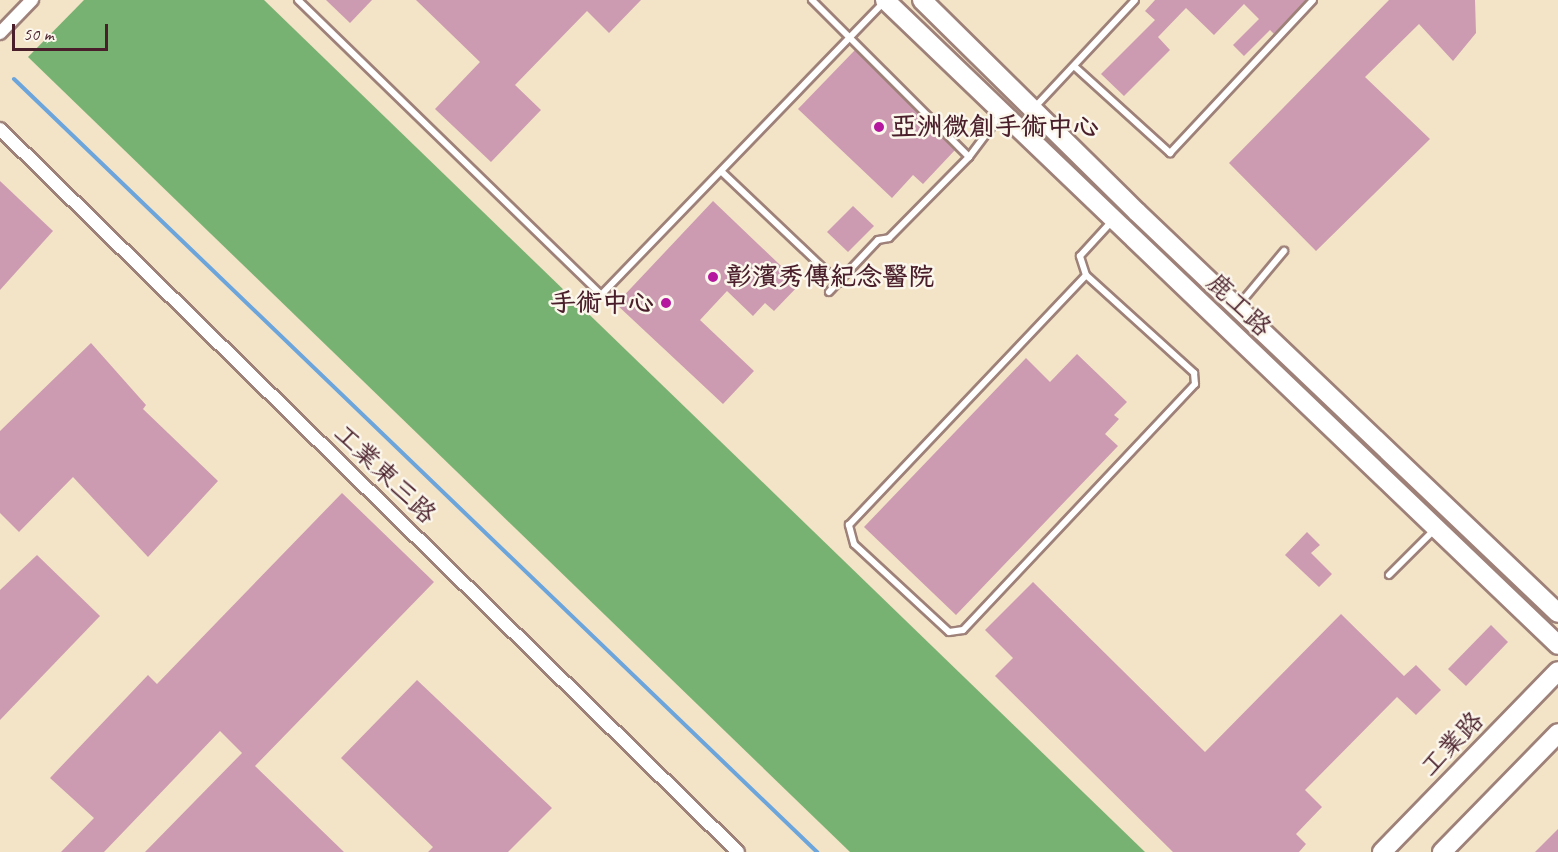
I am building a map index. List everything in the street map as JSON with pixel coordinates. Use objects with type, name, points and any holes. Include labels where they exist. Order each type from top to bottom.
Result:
[{"type":"street","points":[[0,33],[32,0]]},
{"type":"street","name":"鹿工路","points":[[885,0],[1558,645]]},
{"type":"street","name":"鹿工路","points":[[922,0],[1032,110],[1558,613]]},
{"type":"street","name":"工業東三路","points":[[0,129],[738,852]]},
{"type":"street","name":"工業路","points":[[1382,852],[1558,672]]},
{"type":"street","points":[[1442,852],[1558,733]]},
{"type":"lane","points":[[298,0],[601,295],[722,172],[885,0]]},
{"type":"lane","points":[[812,0],[969,157]]},
{"type":"lane","points":[[1032,110],[1135,0]]},
{"type":"lane","points":[[1074,66],[1170,153],[1313,0]]},
{"type":"lane","points":[[829,292],[878,240],[889,238],[969,157],[1002,113]]},
{"type":"lane","points":[[722,172],[839,283]]},
{"type":"lane","points":[[1086,275],[849,525],[854,544],[949,632],[963,630],[1196,384],[1194,373],[1086,275],[1080,256],[1114,220]]},
{"type":"lane","points":[[1238,307],[1284,251]]},
{"type":"lane","points":[[1389,575],[1435,529]]},
{"type":"green space","points":[[84,0],[264,0],[1145,852],[850,852],[28,57]]},
{"type":"building","points":[[326,0],[372,0],[350,23]]},
{"type":"building","points":[[416,0],[641,0],[609,33],[587,11],[515,85],[541,110],[491,162],[435,109],[480,62]]},
{"type":"building","points":[[1155,0],[1306,0],[1274,34],[1270,30],[1244,56],[1233,45],[1259,19],[1244,4],[1214,35],[1186,8],[1158,37],[1170,50],[1124,96],[1101,74],[1155,20],[1145,11]]},
{"type":"building","points":[[1389,0],[1475,0],[1476,33],[1453,61],[1419,24],[1365,77],[1430,139],[1316,251],[1229,163]]},
{"type":"building","name":"亞洲微創手術中心","points":[[855,50],[955,150],[923,184],[913,175],[892,198],[798,109]]},
{"type":"building","points":[[0,181],[53,231],[0,290]]},
{"type":"building","name":"手術中心","points":[[713,201],[800,284],[774,311],[765,303],[753,316],[727,291],[700,320],[754,371],[723,404],[616,304]]},
{"type":"building","points":[[853,206],[874,226],[848,252],[827,232]]},
{"type":"building","points":[[91,343],[146,405],[143,409],[218,481],[148,557],[73,477],[19,532],[0,513],[0,431]]},
{"type":"building","points":[[1077,354],[1127,402],[1114,415],[1119,419],[1105,434],[1118,446],[956,615],[864,527],[1026,358],[1050,382]]},
{"type":"building","points":[[342,493],[434,582],[255,766],[344,852],[145,852],[242,753],[220,731],[104,852],[61,852],[94,818],[50,778],[148,675],[157,684]]},
{"type":"building","points":[[1307,532],[1320,545],[1311,553],[1332,574],[1319,587],[1285,555]]},
{"type":"building","points":[[37,555],[100,616],[0,720],[0,590]]},
{"type":"building","points":[[1033,582],[1205,752],[1341,614],[1404,676],[1416,665],[1441,690],[1416,715],[1397,697],[1305,790],[1322,807],[1296,834],[1306,844],[1299,852],[1173,852],[995,676],[1013,658],[985,630]]},
{"type":"building","points":[[1491,625],[1508,642],[1466,686],[1448,669]]},
{"type":"building","points":[[417,680],[552,808],[508,852],[428,852],[433,847],[341,758]]},
{"type":"building","points":[[1558,829],[1558,852],[1535,852]]},
{"type":"waterway","points":[[14,79],[817,852]]},
{"type":"place","name":"亞洲微創手術中心","points":[[879,127]]},
{"type":"place","name":"彰濱秀傳紀念醫院","points":[[713,277]]},
{"type":"place","name":"手術中心","points":[[666,303]]}]
